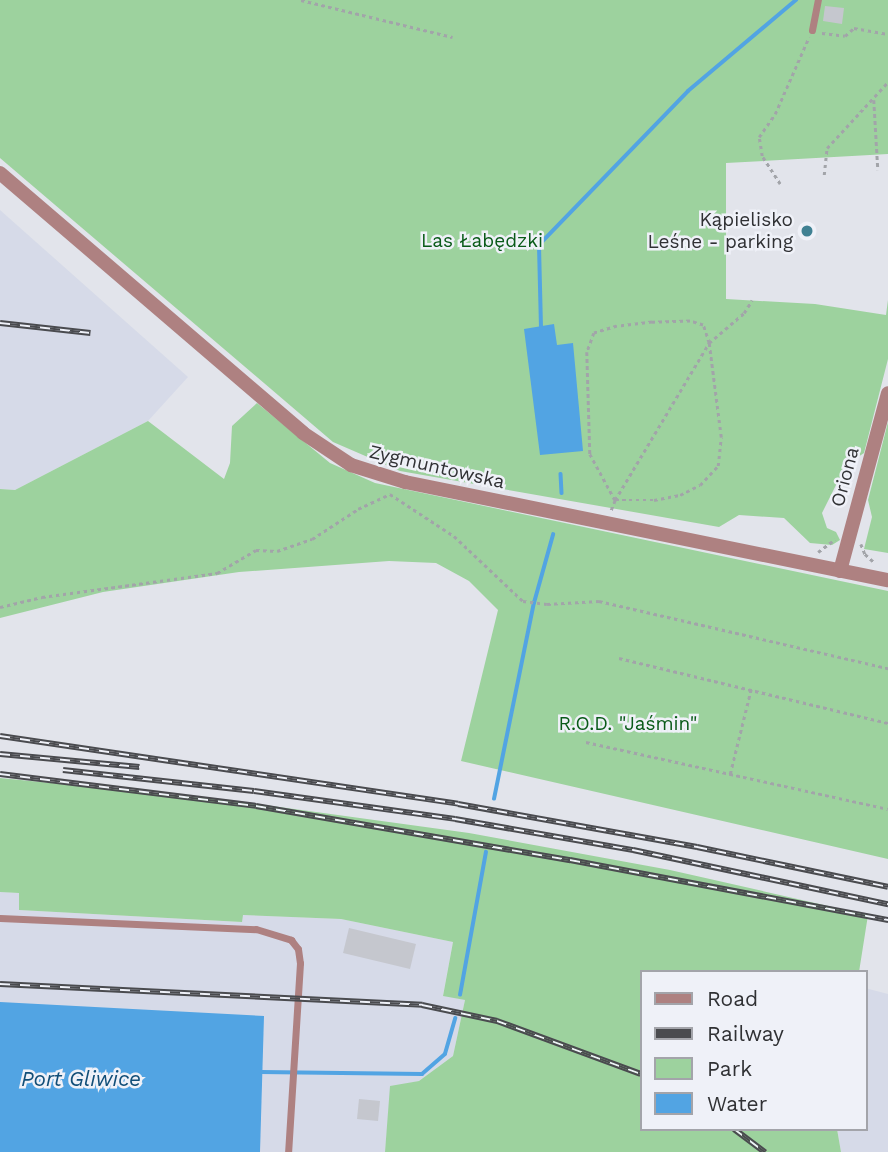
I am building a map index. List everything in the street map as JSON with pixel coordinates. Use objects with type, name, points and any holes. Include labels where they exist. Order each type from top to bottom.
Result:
[{"type":"street","name":"Zygmuntowska","points":[[0,173],[303,433],[351,465],[405,482],[840,571],[884,573]]},
{"type":"street","name":"Oriona","points":[[840,571],[888,393]]},
{"type":"lane","points":[[812,30],[818,0]]},
{"type":"lane","points":[[0,918],[256,929],[284,937],[298,949],[300,963],[295,1078],[288,1152]]},
{"type":"path","points":[[301,0],[453,37]]},
{"type":"path","points":[[780,184],[762,156],[759,136],[775,114],[812,30],[845,36],[854,27],[888,34]]},
{"type":"path","points":[[824,175],[827,148],[888,82]]},
{"type":"path","points":[[873,98],[878,170]]},
{"type":"path","points":[[610,514],[615,500],[709,342],[744,313],[752,300]]},
{"type":"path","points":[[690,321],[703,326],[709,342],[721,437],[718,466],[701,485],[680,495],[654,500],[615,500],[599,475],[590,454],[587,352],[594,333],[617,326],[690,321]]},
{"type":"path","points":[[0,607],[42,597],[217,573],[256,550],[276,551],[312,539],[358,509],[390,494],[454,536],[523,601],[547,604],[599,601],[888,668]]},
{"type":"path","points":[[861,536],[866,554],[884,573]]},
{"type":"path","points":[[619,658],[888,723]]},
{"type":"path","points":[[730,774],[751,688]]},
{"type":"path","points":[[586,742],[888,809]]},
{"type":"shaded area","points":[[0,210],[188,377],[148,421],[15,490],[0,489]]},
{"type":"shaded area","points":[[0,892],[19,893],[19,910],[241,922],[242,915],[341,919],[453,942],[443,995],[465,1000],[453,1056],[419,1081],[391,1087],[385,1152],[0,1152]]},
{"type":"shaded area","points":[[867,989],[888,994],[888,1152],[841,1152],[837,1131],[867,1131]]},
{"type":"green space","name":"Las Łabędzki","points":[[0,0],[888,0],[888,154],[726,163],[726,299],[815,304],[886,315],[888,300],[888,359],[864,453],[846,465],[822,513],[827,528],[836,532],[840,540],[832,545],[810,543],[784,518],[739,515],[719,527],[400,471],[333,442],[0,158]]},
{"type":"green space","name":"R.O.D. \"Jaśmin\"","points":[[257,403],[330,463],[375,483],[888,591],[888,859],[461,761],[498,610],[469,581],[436,563],[389,561],[239,572],[103,592],[0,618],[0,489],[15,490],[148,421],[224,479],[230,463],[232,426]]},
{"type":"green space","points":[[888,422],[888,553],[864,549],[872,517],[868,500]]},
{"type":"green space","points":[[0,778],[244,802],[469,833],[670,870],[868,915],[859,970],[640,970],[640,1131],[837,1131],[841,1152],[385,1152],[390,1086],[419,1081],[453,1056],[465,1000],[443,996],[453,942],[341,919],[243,915],[242,922],[19,910],[19,893],[0,892]]},
{"type":"water","points":[[554,324],[557,345],[573,343],[583,451],[540,455],[524,329]]},
{"type":"water","name":"Port Gliwice","points":[[0,1002],[264,1016],[260,1152],[0,1152]]},
{"type":"building","points":[[825,6],[844,8],[842,24],[823,21]]},
{"type":"building","points":[[349,928],[416,944],[410,969],[343,953]]},
{"type":"building","points":[[359,1099],[380,1101],[378,1121],[357,1119]]},
{"type":"waterway","points":[[541,328],[539,245],[688,91],[796,0]]},
{"type":"waterway","points":[[561,474],[562,493]]},
{"type":"waterway","points":[[494,799],[534,603],[553,535]]},
{"type":"waterway","points":[[460,995],[486,852]]},
{"type":"waterway","points":[[261,1072],[422,1074],[445,1054],[455,1018]]},
{"type":"railway","points":[[0,323],[90,333]]},
{"type":"railway","points":[[0,736],[458,804],[697,847],[888,887]]},
{"type":"railway","points":[[0,754],[139,767]]},
{"type":"railway","points":[[63,770],[254,791],[455,819],[633,850],[888,904]]},
{"type":"railway","points":[[0,774],[256,806],[570,860],[888,920]]},
{"type":"railway","points":[[0,984],[422,1005],[497,1021],[640,1074]]},
{"type":"railway","points":[[737,1131],[765,1152]]},
{"type":"place","name":"Kąpielisko Leśne - parking","points":[[807,231]]}]
